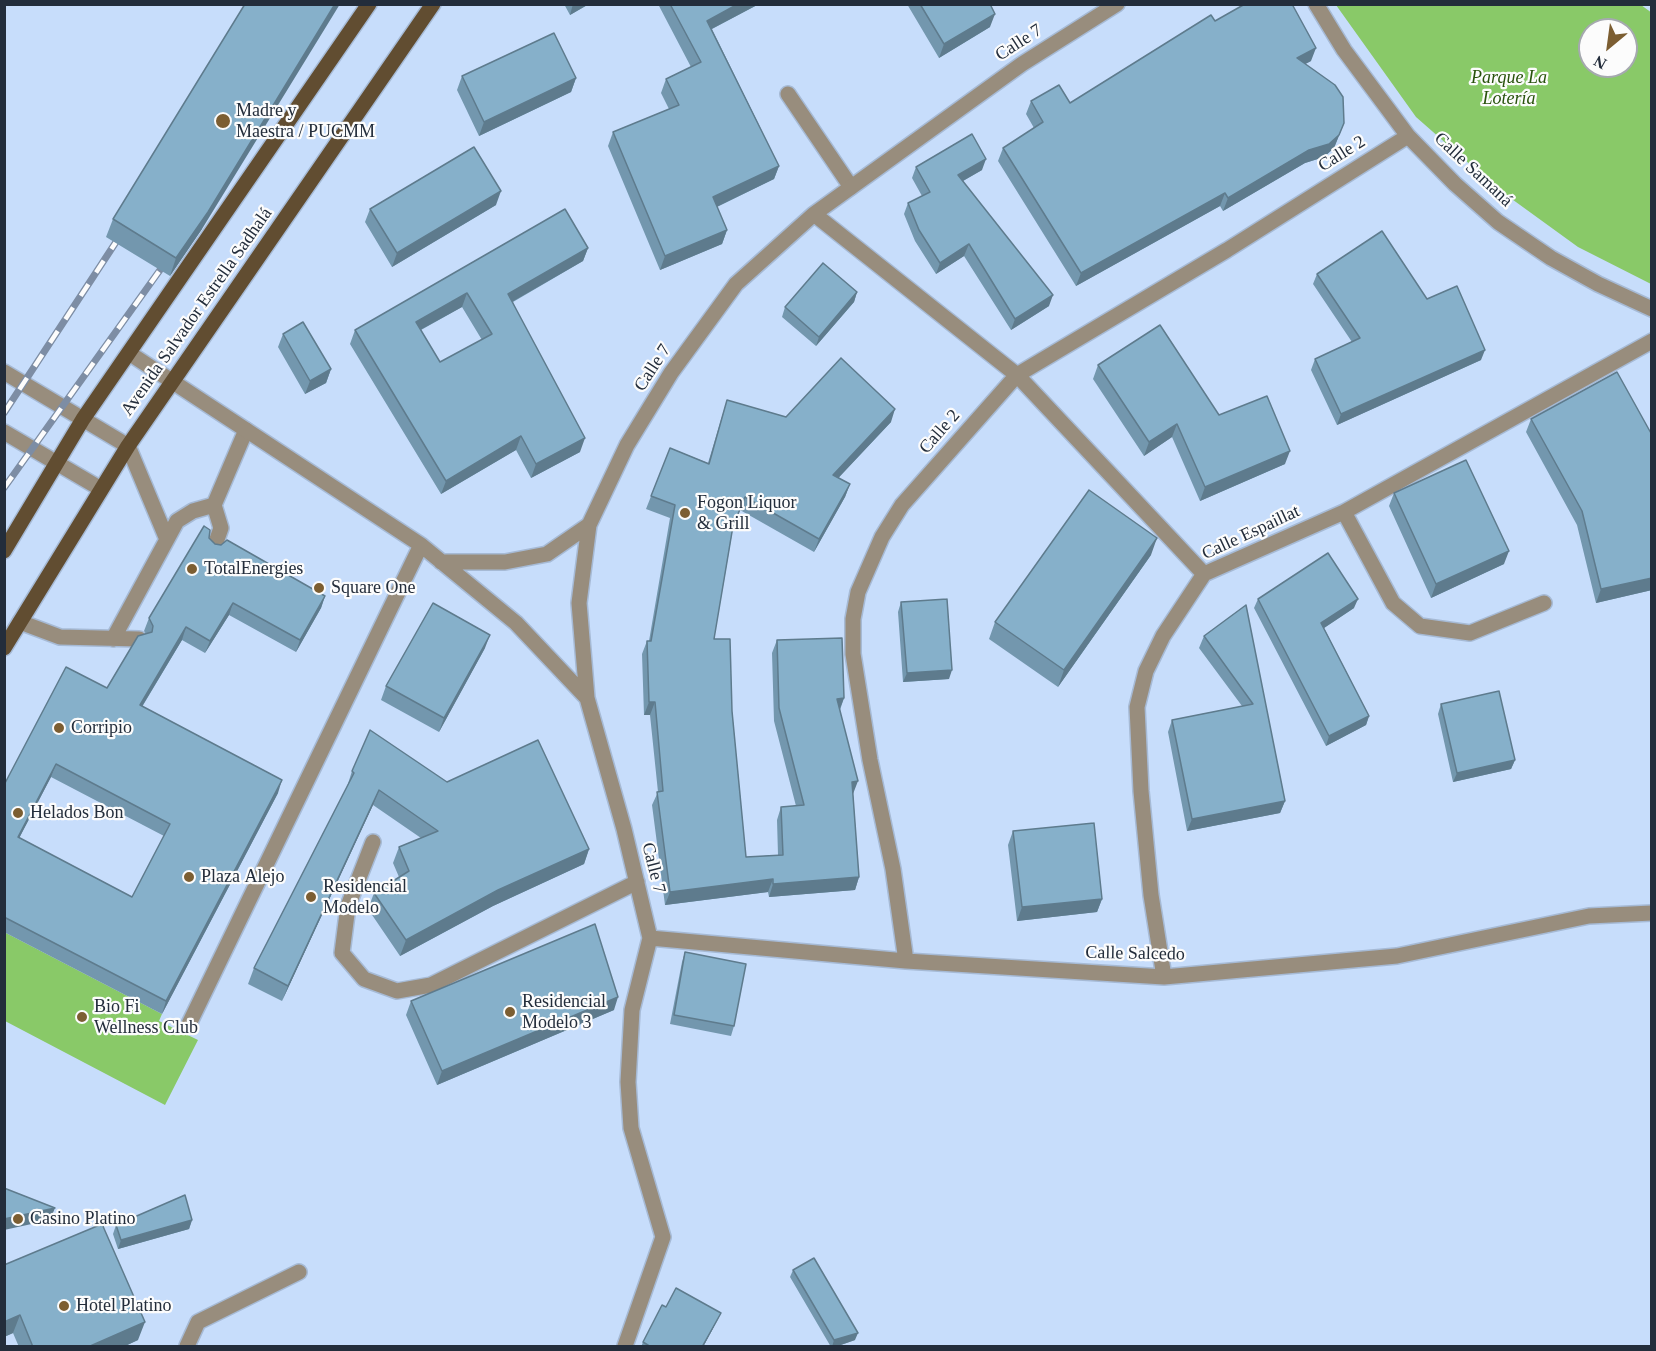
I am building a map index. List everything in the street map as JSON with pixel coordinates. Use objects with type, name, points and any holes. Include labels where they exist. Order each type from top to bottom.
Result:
[{"type":"main road","name":"Avenida Salvador Estrella Sadhalá","points":[[4,551],[83,419],[369,4]]},
{"type":"main road","name":"Avenida Salvador Estrella Sadhalá","points":[[4,648],[128,446],[434,4]]},
{"type":"street","name":"Calle 7","points":[[651,938],[586,699],[579,603],[589,525],[627,445],[711,315],[736,284],[814,213],[1022,64],[1117,4]]},
{"type":"street","name":"Calle Samaná","points":[[1316,4],[1344,50],[1408,135],[1455,184],[1498,222],[1551,258],[1598,284],[1652,309]]},
{"type":"street","points":[[788,94],[852,187]]},
{"type":"street","name":"Calle 2","points":[[906,961],[893,869],[870,760],[853,654],[853,619],[856,601],[882,537],[902,505],[1017,375],[1227,250],[1408,135]]},
{"type":"street","points":[[814,213],[1017,375],[1204,574]]},
{"type":"street","name":"Calle Espaillat","points":[[1164,977],[1151,895],[1141,791],[1137,707],[1146,671],[1163,636],[1204,574],[1344,512],[1652,341]]},
{"type":"street","points":[[129,353],[421,545],[516,623],[586,699]]},
{"type":"street","points":[[4,372],[128,446],[166,537]]},
{"type":"street","points":[[214,548],[221,528],[214,505],[246,430]]},
{"type":"street","points":[[4,432],[101,489]]},
{"type":"street","points":[[113,639],[166,537],[177,521],[193,511],[214,505]]},
{"type":"street","points":[[1344,512],[1393,603],[1420,626],[1470,633],[1544,603]]},
{"type":"street","points":[[441,562],[505,562],[547,554],[589,525]]},
{"type":"street","points":[[189,1024],[421,545]]},
{"type":"street","points":[[20,622],[60,637],[139,639]]},
{"type":"street","points":[[373,842],[348,906],[342,952],[364,979],[397,991],[431,985],[637,882]]},
{"type":"street","name":"Calle Salcedo","points":[[651,938],[906,961],[1164,977],[1397,956],[1589,916],[1652,913]]},
{"type":"street","points":[[625,1347],[663,1237],[631,1128],[628,1082],[632,1010],[651,938]]},
{"type":"street","points":[[187,1347],[198,1322],[299,1272]]},
{"type":"green space","name":"Parque La Lotería","points":[[1336,5],[1641,5],[1652,13],[1651,284],[1578,247],[1498,189],[1416,117]]},
{"type":"green space","name":"Bio Fi Wellness Club","points":[[4,932],[162,1014],[159,1021],[198,1040],[165,1105],[5,1021]]},
{"type":"building","name":"Madre y Maestra / PUCMM","points":[[245,4],[335,4],[208,212],[176,258],[113,219]]},
{"type":"building","points":[[670,4],[738,4],[707,21],[779,166],[713,197],[727,230],[665,256],[613,132],[679,105],[666,79],[701,62]]},
{"type":"building","points":[[920,4],[990,4],[995,14],[944,44]]},
{"type":"building","points":[[1245,4],[1292,4],[1316,48],[1297,58],[1335,85],[1343,97],[1344,123],[1339,135],[1329,144],[1309,150],[1228,198],[1225,193],[1081,273],[1003,148],[1043,122],[1031,101],[1059,85],[1070,103],[1211,15],[1215,21]]},
{"type":"building","points":[[554,33],[576,78],[484,122],[462,76]]},
{"type":"building","points":[[972,134],[986,159],[958,175],[1053,295],[1015,319],[969,244],[940,263],[919,230],[908,203],[930,192],[916,167]]},
{"type":"building","points":[[474,147],[501,191],[397,253],[370,209]]},
{"type":"building","points":[[565,209],[588,248],[508,294],[585,438],[536,464],[521,436],[446,481],[355,330]],"holes":[[[467,293],[492,334],[440,362],[416,322]]]},
{"type":"building","points":[[1382,231],[1427,299],[1457,286],[1485,350],[1341,414],[1315,359],[1360,338],[1317,274]]},
{"type":"building","points":[[823,263],[857,292],[819,337],[785,307]]},
{"type":"building","points":[[303,322],[331,369],[310,381],[283,334]]},
{"type":"building","points":[[1160,325],[1219,415],[1267,396],[1290,451],[1205,487],[1177,424],[1149,442],[1098,365]]},
{"type":"building","points":[[841,358],[895,409],[833,475],[850,484],[819,539],[745,497],[733,526],[714,639],[730,639],[732,711],[746,857],[783,855],[781,807],[804,805],[779,708],[777,640],[842,638],[844,698],[837,699],[858,781],[852,782],[859,877],[773,884],[773,879],[670,892],[657,792],[663,791],[655,702],[649,702],[647,641],[651,641],[675,505],[651,496],[670,448],[709,464],[727,400],[786,417]]},
{"type":"building","points":[[1617,372],[1652,435],[1652,578],[1601,589],[1582,511],[1531,419]]},
{"type":"building","points":[[1466,460],[1509,551],[1436,584],[1394,493]]},
{"type":"building","points":[[1089,490],[1157,538],[1064,670],[995,622]]},
{"type":"building","name":"Plaza Alejo","points":[[204,526],[210,530],[209,538],[215,544],[221,545],[227,540],[325,596],[300,640],[233,603],[210,641],[186,627],[140,705],[282,780],[166,1001],[4,917],[4,785],[66,667],[107,688],[138,636],[152,632],[153,626],[149,618]],"holes":[[[56,764],[170,824],[132,897],[18,837]]]},
{"type":"building","points":[[1328,553],[1358,599],[1321,623],[1369,716],[1329,736],[1258,599]]},
{"type":"building","points":[[947,599],[952,670],[907,673],[901,602]]},
{"type":"building","points":[[433,603],[490,635],[444,718],[386,686]]},
{"type":"building","points":[[1246,605],[1285,801],[1192,819],[1172,720],[1253,704],[1204,636]]},
{"type":"building","points":[[1499,691],[1515,760],[1457,773],[1441,704]]},
{"type":"building","points":[[370,730],[447,782],[538,740],[589,849],[498,890],[406,940],[374,893],[409,871],[399,847],[438,831],[379,790],[288,986],[254,968],[354,773],[352,771]]},
{"type":"building","points":[[1094,823],[1102,899],[1022,907],[1013,831]]},
{"type":"building","name":"Residencial Modelo 3","points":[[595,924],[618,997],[442,1071],[411,1001]]},
{"type":"building","points":[[685,952],[746,964],[734,1026],[674,1015]]},
{"type":"building","points":[[4,1188],[55,1208],[4,1219]]},
{"type":"building","points":[[185,1195],[192,1220],[121,1240],[116,1225]]},
{"type":"building","name":"Hotel Platino","points":[[102,1224],[145,1322],[88,1347],[33,1347],[20,1315],[4,1322],[4,1265]]},
{"type":"building","points":[[814,1258],[858,1333],[834,1340],[793,1270]]},
{"type":"building","points":[[676,1288],[721,1313],[702,1347],[651,1347],[643,1342],[662,1305],[666,1307]]},
{"type":"railway","points":[[4,413],[116,242]]},
{"type":"railway","points":[[4,488],[160,270]]},
{"type":"place","name":"Madre y Maestra / PUCMM","points":[[223,121]]},
{"type":"place","name":"Fogon Liquor & Grill","points":[[685,513]]},
{"type":"place","name":"TotalEnergies","points":[[192,569]]},
{"type":"place","name":"Square One","points":[[319,588]]},
{"type":"place","name":"Corripio","points":[[59,728]]},
{"type":"place","name":"Helados Bon","points":[[18,813]]},
{"type":"place","name":"Plaza Alejo","points":[[189,877]]},
{"type":"place","name":"Residencial Modelo","points":[[311,897]]},
{"type":"place","name":"Residencial Modelo 3","points":[[510,1012]]},
{"type":"place","name":"Bio Fi Wellness Club","points":[[82,1017]]},
{"type":"place","name":"Casino Platino","points":[[18,1219]]},
{"type":"place","name":"Hotel Platino","points":[[64,1306]]}]
